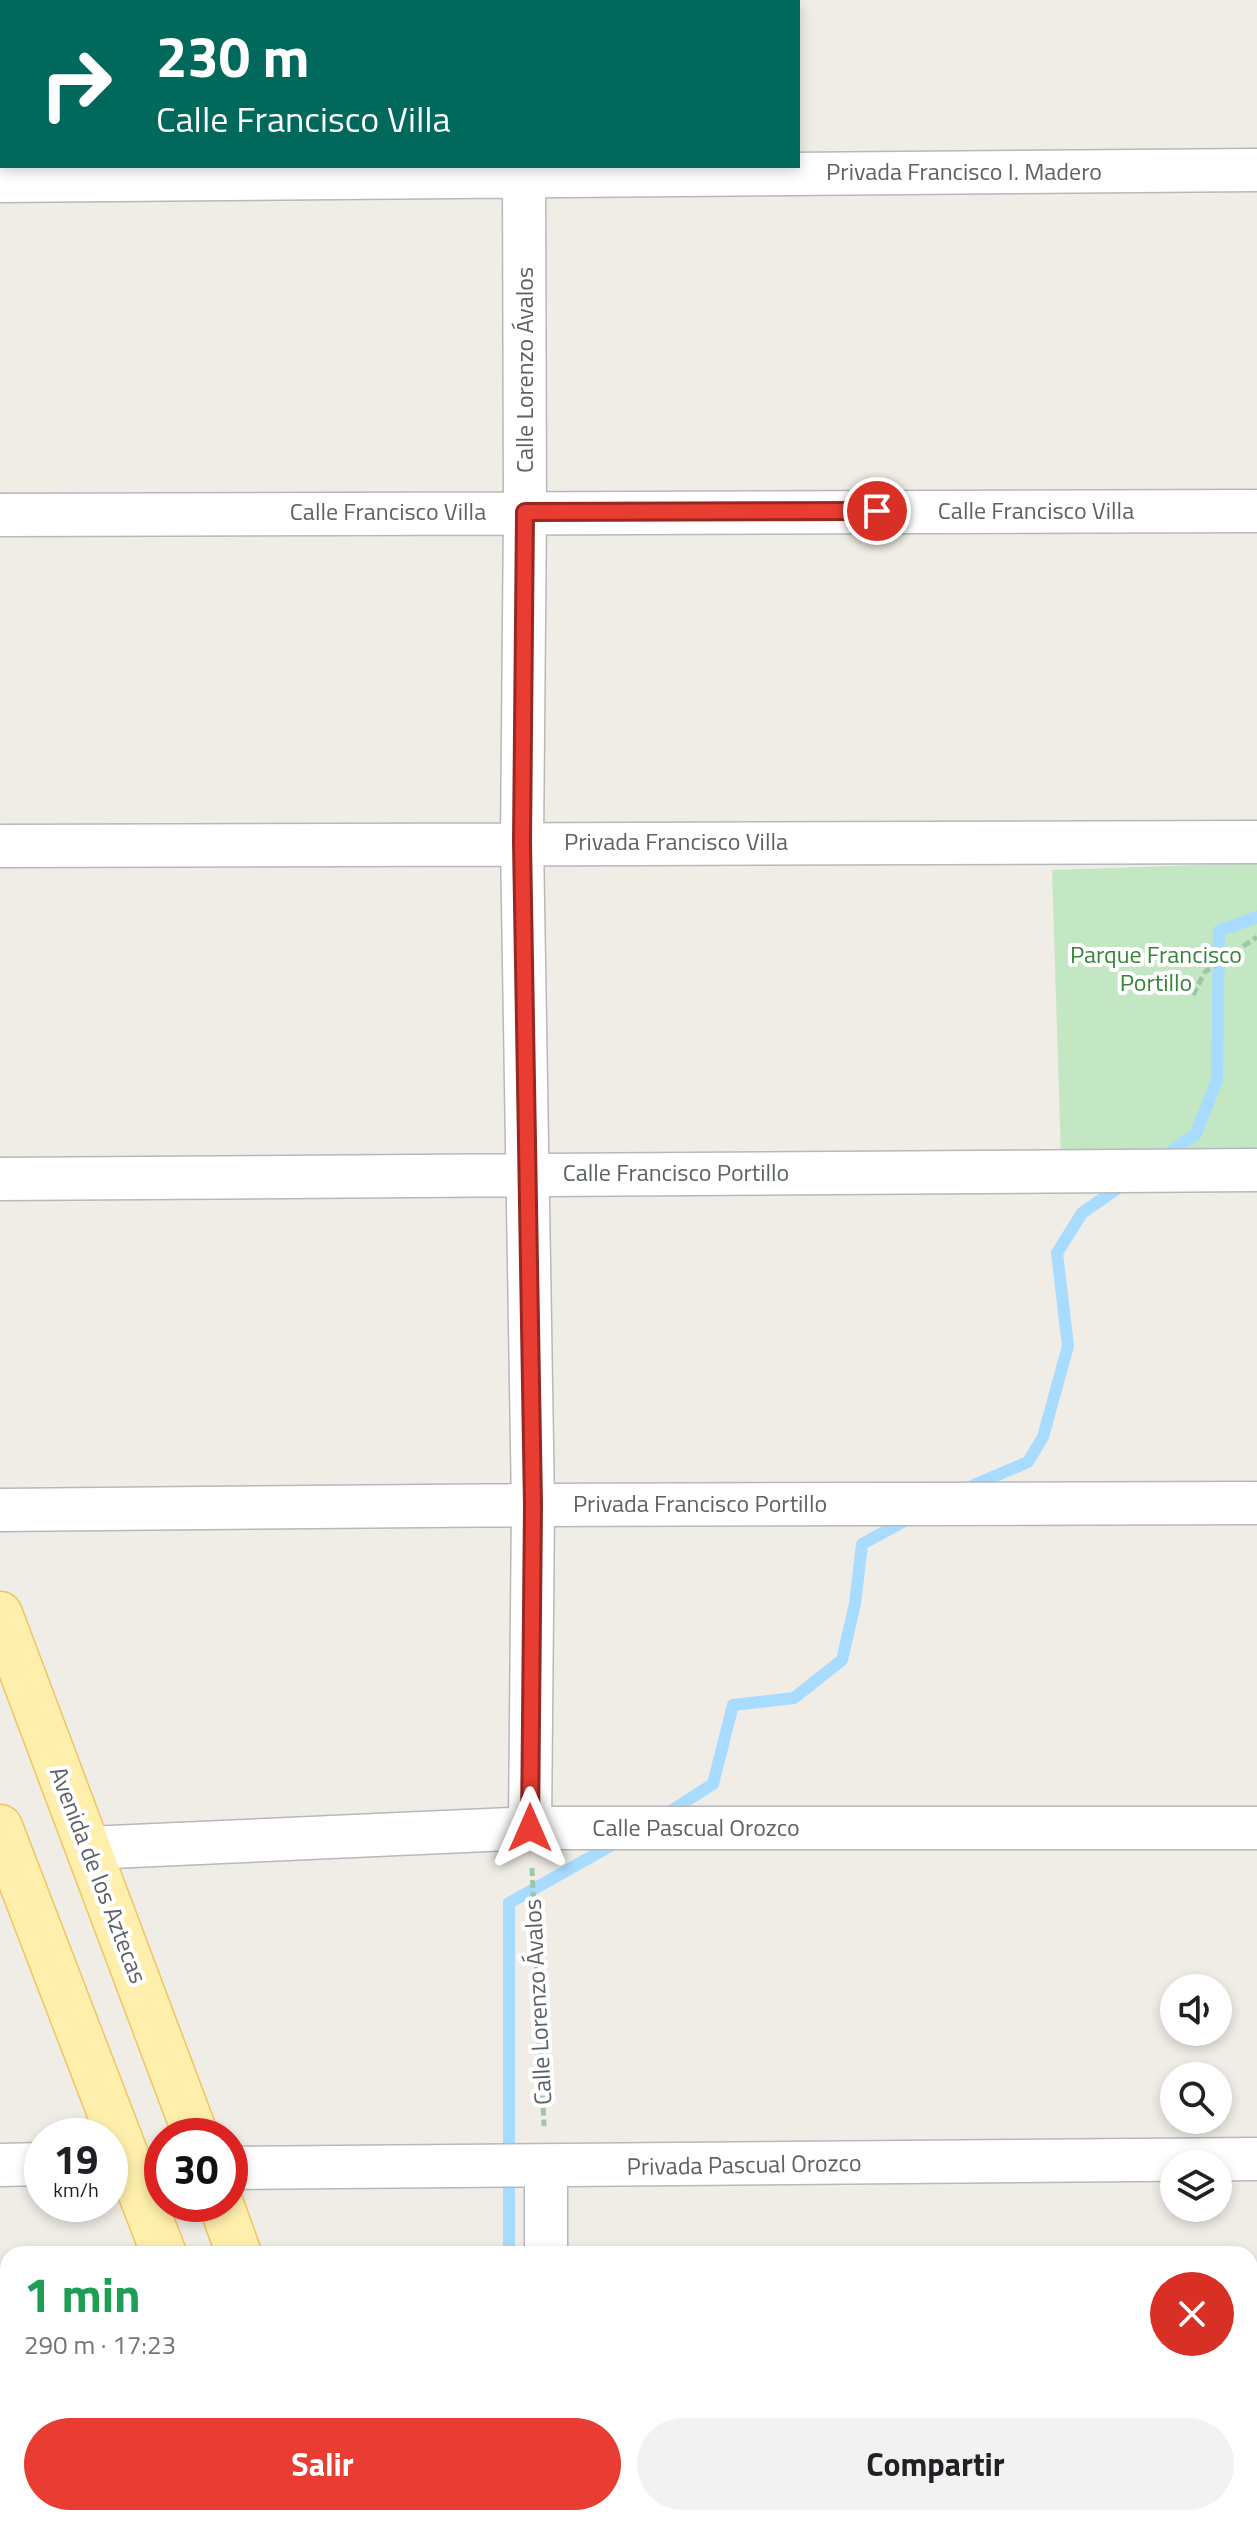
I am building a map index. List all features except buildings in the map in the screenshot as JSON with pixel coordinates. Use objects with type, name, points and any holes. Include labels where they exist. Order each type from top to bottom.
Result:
[{"type":"main road","name":"Avenida de los Aztecas","points":[[0,1614],[189,2118]]},
{"type":"main road","points":[[1,1831],[104,2118]]},
{"type":"main road","points":[[128,2180],[160,2246]]},
{"type":"main road","points":[[227,2222],[236,2246]]},
{"type":"street","name":"Privada Francisco I. Madero","points":[[0,181],[524,171],[1257,170]]},
{"type":"street","name":"Calle Lorenzo Ávalos","points":[[524,171],[522,842],[533,1505],[530,1828]]},
{"type":"street","name":"Calle Francisco Villa","points":[[0,515],[1257,511]]},
{"type":"street","name":"Privada Francisco Villa","points":[[0,846],[1257,842]]},
{"type":"street","name":"Calle Francisco Portillo","points":[[0,1179],[1257,1170]]},
{"type":"street","name":"Privada Francisco Portillo","points":[[0,1510],[1257,1503]]},
{"type":"street","name":"Calle Pascual Orozco","points":[[88,1848],[530,1828],[1257,1828]]},
{"type":"street","name":"Privada Pascual Orozco","points":[[248,2168],[1257,2159]]},
{"type":"street","points":[[0,2165],[24,2164]]},
{"type":"street","points":[[546,2167],[546,2246]]},
{"type":"path","points":[[1193,995],[1205,972],[1257,937]]},
{"type":"path","name":"Calle Lorenzo Ávalos","points":[[530,1828],[546,2167]]},
{"type":"green space","name":"Parque Francisco Portillo","points":[[1257,863],[1257,1153],[1061,1159],[1052,870]]},
{"type":"waterway","points":[[1162,1158],[1196,1134],[1217,1080],[1219,931],[1257,917]]},
{"type":"waterway","points":[[967,1488],[1028,1462],[1043,1437],[1068,1346],[1057,1253],[1082,1213],[1124,1184]]},
{"type":"waterway","points":[[666,1814],[713,1784],[733,1705],[794,1698],[842,1660],[855,1604],[862,1544],[912,1517]]},
{"type":"waterway","points":[[509,2246],[509,1903],[619,1841]]},
{"type":"route","points":[[530,1828],[533,1505],[522,842],[525,512],[877,511]]}]
